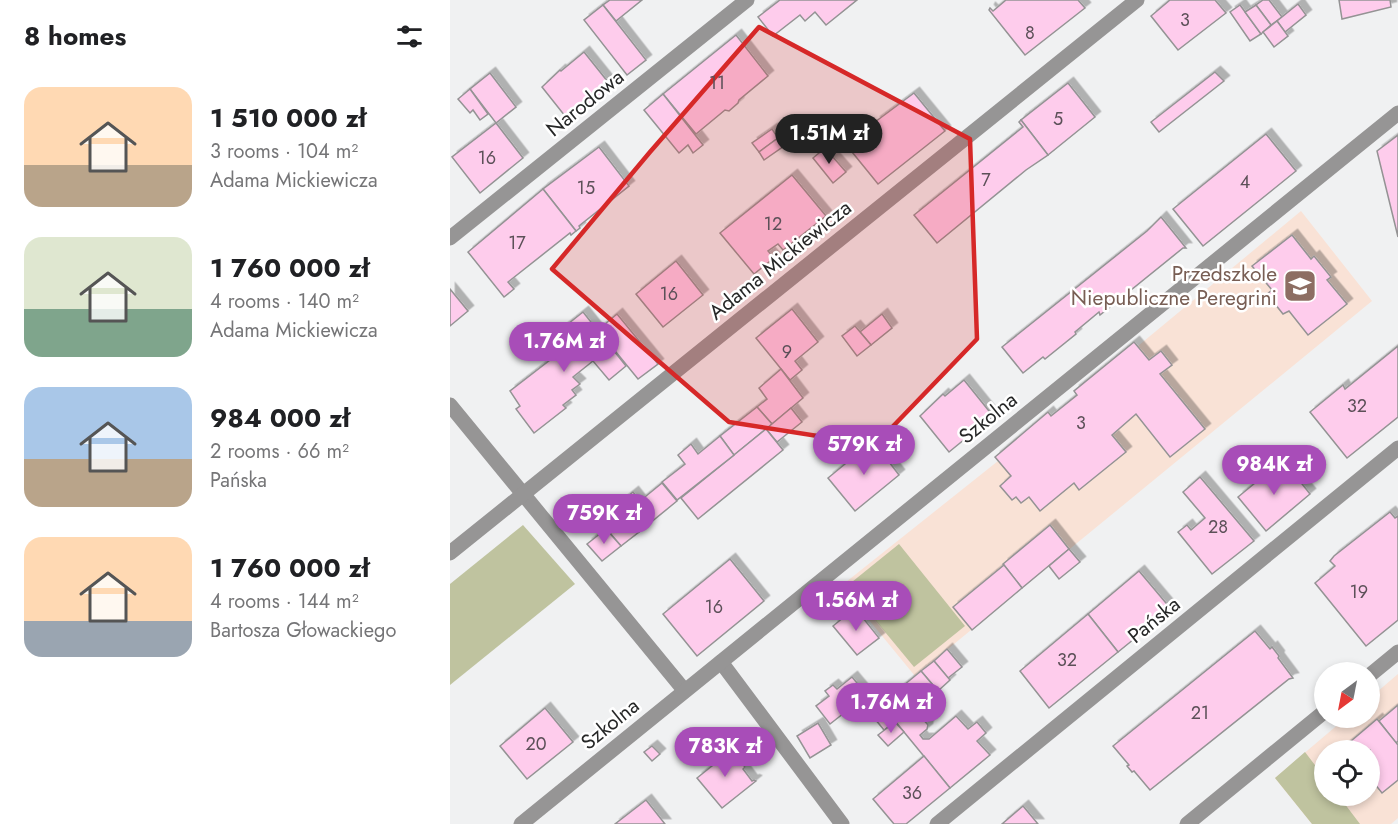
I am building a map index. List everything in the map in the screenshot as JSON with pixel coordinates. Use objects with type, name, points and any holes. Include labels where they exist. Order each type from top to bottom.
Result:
[{"type":"street","name":"Narodowa","points":[[450,238],[747,0]]},
{"type":"street","name":"Adama Mickiewicza","points":[[450,553],[1137,0]]},
{"type":"street","name":"Szkolna","points":[[521,824],[1398,113]]},
{"type":"street","points":[[450,405],[684,690]]},
{"type":"street","name":"Pańska","points":[[937,824],[1398,448]]},
{"type":"street","points":[[1380,667],[1398,652]]},
{"type":"street","points":[[721,662],[842,824]]},
{"type":"street","points":[[1186,824],[1314,720]]},
{"type":"highlighted area","points":[[759,27],[970,139],[977,339],[875,445],[729,422],[552,269]]},
{"type":"shaded area","points":[[1301,211],[1372,301],[915,676],[841,586],[998,461],[995,457],[1048,412],[1052,416],[1077,395],[1102,368],[1134,342],[1138,346]]},
{"type":"shaded area","points":[[1398,674],[1398,818],[1391,824],[1312,824],[1275,778],[1314,745],[1314,806],[1380,806],[1380,740],[1320,740],[1334,728],[1380,728],[1380,689]]},
{"type":"green space","points":[[523,525],[575,584],[450,685],[450,584]]},
{"type":"green space","points":[[899,544],[965,626],[914,667],[847,586]]},
{"type":"green space","points":[[1305,752],[1314,764],[1314,806],[1346,806],[1360,824],[1312,824],[1275,778]]},
{"type":"building","points":[[610,0],[642,0],[616,21],[603,5]]},
{"type":"building","points":[[780,0],[857,0],[826,25],[815,12],[805,21],[800,15],[773,36],[758,17]]},
{"type":"building","points":[[1006,0],[1078,0],[1085,8],[1025,55],[989,10],[990,8],[993,11]]},
{"type":"building","points":[[1170,0],[1215,0],[1226,13],[1178,50],[1151,16]]},
{"type":"building","points":[[1263,0],[1269,0],[1282,17],[1271,25],[1256,5]]},
{"type":"building","points":[[1339,0],[1390,0],[1391,7],[1342,19]]},
{"type":"building","points":[[1298,4],[1306,15],[1285,32],[1277,21]]},
{"type":"building","points":[[603,5],[646,60],[627,75],[584,20]]},
{"type":"building","points":[[1240,5],[1261,34],[1250,41],[1230,12]]},
{"type":"building","points":[[1256,5],[1271,25],[1261,34],[1245,12]]},
{"type":"building","points":[[1277,21],[1288,36],[1274,47],[1263,32]]},
{"type":"building","points":[[736,35],[768,76],[729,111],[725,110],[696,134],[663,94]]},
{"type":"building","points":[[584,52],[612,87],[569,121],[542,87]]},
{"type":"building","points":[[1215,72],[1224,81],[1159,132],[1151,122]]},
{"type":"building","points":[[490,73],[516,107],[496,123],[470,89]]},
{"type":"building","points":[[1068,83],[1095,117],[1048,155],[1021,120]]},
{"type":"building","points":[[470,89],[488,114],[480,120],[473,110],[470,113],[458,99]]},
{"type":"building","points":[[914,93],[945,131],[878,184],[848,147],[877,124],[875,122]]},
{"type":"building","points":[[663,94],[703,145],[693,153],[688,145],[679,153],[644,110]]},
{"type":"building","points":[[1021,120],[1048,155],[1026,170],[937,243],[914,215],[1023,127],[1019,122]]},
{"type":"building","points":[[496,123],[523,158],[480,193],[452,157]]},
{"type":"building","points":[[772,129],[778,138],[759,152],[752,143]]},
{"type":"building","points":[[1266,134],[1296,171],[1203,246],[1173,209]]},
{"type":"building","points":[[1398,135],[1398,237],[1377,151]]},
{"type":"building","points":[[778,138],[784,146],[764,160],[759,152]]},
{"type":"building","points":[[599,147],[629,186],[579,226],[580,228],[576,231],[543,189]]},
{"type":"building","points":[[825,148],[846,172],[833,183],[813,158]]},
{"type":"building","points":[[792,175],[826,216],[783,250],[778,244],[768,251],[774,258],[754,274],[720,233]]},
{"type":"building","points":[[543,189],[576,231],[571,235],[570,233],[508,282],[514,289],[504,297],[468,252]]},
{"type":"building","points":[[1161,217],[1186,248],[1183,248],[1100,315],[1099,312],[1045,359],[1043,357],[1023,373],[1002,347],[1147,231]]},
{"type":"building","points":[[1292,235],[1311,259],[1314,256],[1331,277],[1327,280],[1347,304],[1308,335],[1289,311],[1283,314],[1267,294],[1272,290],[1252,266]]},
{"type":"building","points":[[676,261],[703,295],[663,327],[636,294]]},
{"type":"building","points":[[450,289],[468,311],[450,326]]},
{"type":"building","points":[[792,309],[818,342],[795,361],[802,370],[790,380],[756,338]]},
{"type":"building","points":[[583,312],[626,366],[609,380],[593,361],[573,377],[580,384],[572,390],[576,395],[563,405],[566,408],[534,433],[516,409],[520,406],[510,391],[568,346],[558,332]]},
{"type":"building","points":[[617,314],[658,364],[638,379],[598,330]]},
{"type":"building","points":[[882,314],[892,328],[871,345],[860,332]]},
{"type":"building","points":[[855,326],[871,345],[857,356],[842,336]]},
{"type":"building","points":[[533,335],[541,345],[524,359],[516,348]]},
{"type":"building","points":[[1134,342],[1149,360],[1161,351],[1172,365],[1160,374],[1205,429],[1170,457],[1136,414],[1112,435],[1126,452],[1079,490],[1074,483],[1040,511],[1029,497],[1021,503],[1016,497],[1012,500],[1000,486],[1011,476],[995,457],[1048,412],[1051,416],[1077,395],[1074,391]]},
{"type":"building","points":[[1398,346],[1398,417],[1347,458],[1310,412],[1343,385],[1345,389]]},
{"type":"building","points":[[781,369],[803,398],[772,424],[757,407],[767,399],[759,388]]},
{"type":"building","points":[[964,380],[993,416],[949,452],[920,416],[943,394],[945,396]]},
{"type":"building","points":[[757,407],[772,424],[734,455],[720,436]]},
{"type":"building","points":[[791,408],[802,422],[777,442],[766,429]]},
{"type":"building","points":[[766,429],[783,450],[698,519],[681,498]]},
{"type":"building","points":[[720,436],[734,455],[677,500],[662,482],[685,464],[678,455],[691,444],[698,454]]},
{"type":"building","points":[[873,441],[899,475],[855,511],[828,478]]},
{"type":"building","points":[[1283,460],[1310,494],[1266,531],[1238,497]]},
{"type":"building","points":[[1200,477],[1254,541],[1212,574],[1178,532],[1187,525],[1191,530],[1205,518],[1183,492]]},
{"type":"building","points":[[662,483],[677,501],[639,532],[617,505],[633,492],[640,501]]},
{"type":"building","points":[[611,510],[618,518],[625,513],[639,532],[621,546],[603,525],[609,519],[605,514]]},
{"type":"building","points":[[1390,512],[1395,518],[1398,516],[1398,620],[1366,646],[1315,583],[1335,566],[1330,561],[1334,556]]},
{"type":"building","points":[[1050,525],[1069,549],[1022,588],[1003,564]]},
{"type":"building","points":[[606,529],[621,546],[602,561],[587,544]]},
{"type":"building","points":[[1069,549],[1080,562],[1059,579],[1049,566]]},
{"type":"building","points":[[730,559],[764,601],[697,656],[663,614]]},
{"type":"building","points":[[1004,565],[1022,588],[972,630],[953,607]]},
{"type":"building","points":[[1139,571],[1171,609],[1118,652],[1088,614]]},
{"type":"building","points":[[855,608],[879,638],[857,655],[833,626]]},
{"type":"building","points":[[1088,614],[1118,652],[1049,708],[1020,671]]},
{"type":"building","points":[[1255,631],[1270,649],[1272,647],[1293,678],[1150,790],[1134,771],[1132,772],[1113,746]]},
{"type":"building","points":[[947,649],[962,667],[948,678],[934,661]]},
{"type":"building","points":[[934,661],[950,680],[938,691],[921,671]]},
{"type":"building","points":[[921,671],[932,684],[909,703],[898,690]]},
{"type":"building","points":[[852,677],[867,695],[830,724],[816,706],[829,696],[825,691],[833,685],[837,689]]},
{"type":"building","points":[[898,690],[928,725],[920,735],[923,739],[929,739],[956,716],[968,729],[977,722],[986,733],[977,741],[990,755],[950,788],[881,704]]},
{"type":"building","points":[[867,695],[877,707],[865,717],[855,704]]},
{"type":"building","points":[[881,704],[895,722],[884,730],[870,713]]},
{"type":"building","points":[[1398,705],[1398,741],[1396,743],[1380,722]]},
{"type":"building","points":[[545,708],[573,742],[527,779],[500,746]]},
{"type":"building","points":[[895,722],[904,732],[888,746],[878,735]]},
{"type":"building","points":[[818,723],[831,745],[810,758],[797,736]]},
{"type":"building","points":[[1380,723],[1398,745],[1398,780],[1382,793],[1380,790],[1380,740],[1352,740],[1366,728],[1380,728]]},
{"type":"building","points":[[652,746],[660,754],[652,761],[644,752]]},
{"type":"building","points":[[718,750],[723,757],[731,750],[745,767],[743,769],[752,781],[756,781],[722,808],[697,778],[713,765],[708,758]]},
{"type":"building","points":[[924,756],[950,788],[906,824],[894,824],[873,799]]},
{"type":"building","points":[[646,800],[665,824],[615,824]]},
{"type":"building","points":[[1023,806],[1038,824],[1002,824]]},
{"type":"place","name":"Przedszkole Niepubliczne Peregrini","points":[[1300,286]]}]
